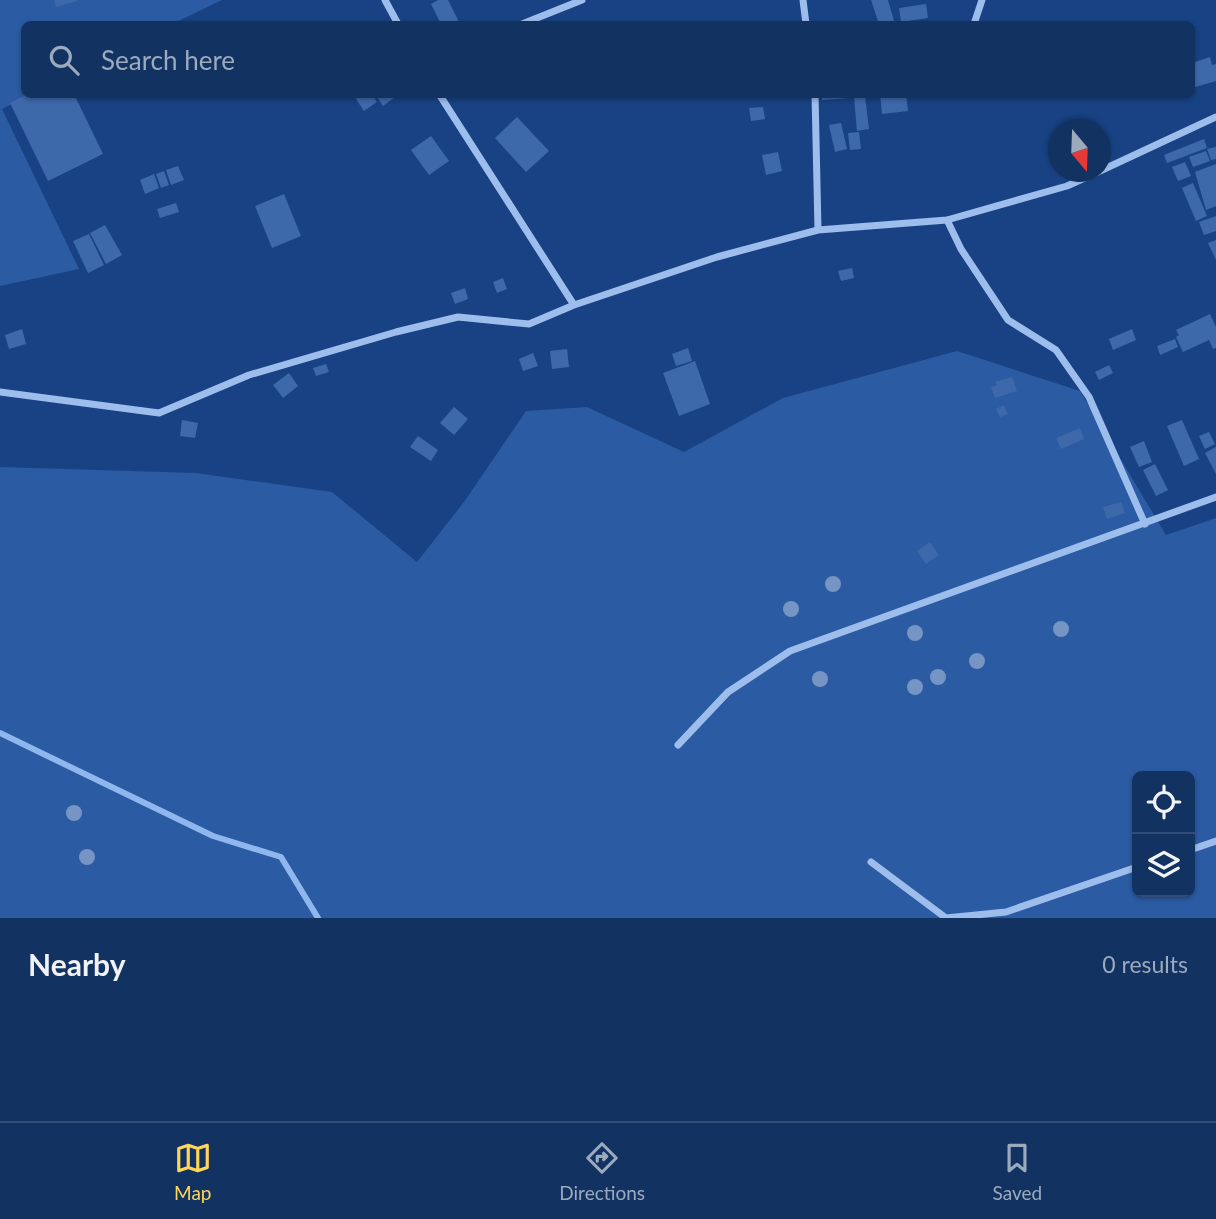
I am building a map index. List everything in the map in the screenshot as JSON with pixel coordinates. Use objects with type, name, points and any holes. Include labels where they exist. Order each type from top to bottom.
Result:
[{"type":"street","points":[[385,0],[396,21]]},
{"type":"street","points":[[530,21],[582,0]]},
{"type":"street","points":[[803,0],[806,21]]},
{"type":"street","points":[[975,21],[982,0]]},
{"type":"street","points":[[442,98],[574,305]]},
{"type":"street","points":[[815,98],[818,230]]},
{"type":"street","points":[[1111,166],[1216,117]]},
{"type":"street","points":[[0,392],[159,413],[249,375],[396,332],[458,317],[529,324],[574,305],[718,257],[818,230],[947,219],[1076,182]]},
{"type":"street","points":[[947,219],[961,249],[1008,320],[1056,350],[1089,397],[1145,524]]},
{"type":"street","points":[[678,746],[728,692],[790,651],[1216,497]]},
{"type":"street","points":[[1195,847],[1216,841]]},
{"type":"street","points":[[871,862],[946,918],[1006,912],[1132,869]]},
{"type":"shaded area","points":[[0,0],[222,0],[178,21],[21,21],[21,98],[25,98],[2,109],[79,269],[0,286]]},
{"type":"shaded area","points":[[957,351],[1080,391],[1166,535],[1216,518],[1216,918],[0,918],[0,467],[196,473],[332,492],[417,562],[464,502],[526,411],[587,407],[684,452],[783,398]]},
{"type":"building","points":[[54,0],[77,0],[77,1],[56,7]]},
{"type":"building","points":[[438,0],[448,0],[458,21],[440,21],[431,4]]},
{"type":"building","points":[[871,0],[888,0],[894,21],[878,21]]},
{"type":"building","points":[[926,4],[928,18],[901,21],[899,8]]},
{"type":"building","points":[[1210,57],[1212,65],[1216,64],[1216,81],[1195,87],[1195,62]]},
{"type":"building","points":[[21,97],[76,98],[103,154],[48,181],[10,103]]},
{"type":"building","points":[[374,98],[377,102],[364,111],[356,99]]},
{"type":"building","points":[[378,98],[394,98],[383,106]]},
{"type":"building","points":[[854,98],[865,98],[869,129],[857,131]]},
{"type":"building","points":[[880,98],[906,98],[908,111],[882,114]]},
{"type":"building","points":[[763,107],[765,119],[751,121],[749,108]]},
{"type":"building","points":[[517,117],[549,151],[526,172],[495,138]]},
{"type":"building","points":[[841,123],[847,149],[835,152],[829,125]]},
{"type":"building","points":[[859,132],[861,149],[850,150],[848,133]]},
{"type":"building","points":[[431,136],[449,161],[429,175],[411,150]]},
{"type":"building","points":[[1204,139],[1207,148],[1167,163],[1164,155]]},
{"type":"building","points":[[1216,147],[1216,159],[1211,160],[1207,149]]},
{"type":"building","points":[[1206,151],[1210,161],[1193,167],[1189,157]]},
{"type":"building","points":[[778,152],[782,171],[766,175],[762,155]]},
{"type":"building","points":[[1185,162],[1191,176],[1178,181],[1172,167]]},
{"type":"building","points":[[1216,164],[1216,206],[1206,210],[1195,172]]},
{"type":"building","points":[[178,166],[184,180],[171,185],[166,170]]},
{"type":"building","points":[[164,171],[169,185],[161,188],[156,174]]},
{"type":"building","points":[[154,174],[159,188],[145,194],[140,180]]},
{"type":"building","points":[[1193,183],[1207,216],[1196,221],[1182,188]]},
{"type":"building","points":[[284,194],[301,236],[272,248],[255,206]]},
{"type":"building","points":[[176,203],[179,212],[160,218],[157,209]]},
{"type":"building","points":[[1216,216],[1216,231],[1204,235],[1199,222]]},
{"type":"building","points":[[105,225],[122,255],[106,264],[90,233]]},
{"type":"building","points":[[89,234],[104,265],[88,273],[73,241]]},
{"type":"building","points":[[1216,240],[1216,260],[1208,243]]},
{"type":"building","points":[[852,268],[854,278],[841,281],[838,271]]},
{"type":"building","points":[[503,278],[507,289],[497,293],[493,282]]},
{"type":"building","points":[[465,288],[468,299],[455,304],[451,293]]},
{"type":"building","points":[[1210,314],[1216,327],[1216,348],[1213,349],[1209,340],[1183,352],[1176,337],[1179,335],[1176,330]]},
{"type":"building","points":[[22,329],[26,344],[9,349],[5,335]]},
{"type":"building","points":[[1132,329],[1136,340],[1113,350],[1109,339]]},
{"type":"building","points":[[1175,339],[1178,347],[1160,355],[1157,346]]},
{"type":"building","points":[[688,348],[692,361],[676,366],[672,354]]},
{"type":"building","points":[[567,349],[569,367],[552,369],[550,351]]},
{"type":"building","points":[[533,353],[538,366],[523,371],[519,359]]},
{"type":"building","points":[[695,361],[710,404],[679,416],[663,373]]},
{"type":"building","points":[[326,364],[329,372],[316,376],[313,368]]},
{"type":"building","points":[[1109,365],[1113,373],[1099,380],[1095,372]]},
{"type":"building","points":[[289,373],[298,386],[283,398],[273,385]]},
{"type":"building","points":[[1012,377],[1017,391],[995,398],[991,387],[997,385],[995,382]]},
{"type":"building","points":[[1004,405],[1008,414],[1000,417],[996,409]]},
{"type":"building","points":[[454,407],[468,419],[454,435],[440,423]]},
{"type":"building","points":[[182,420],[198,423],[195,438],[180,436]]},
{"type":"building","points":[[1182,420],[1199,459],[1184,466],[1167,426]]},
{"type":"building","points":[[1080,428],[1084,439],[1061,449],[1056,438]]},
{"type":"building","points":[[1209,432],[1215,444],[1205,449],[1199,436]]},
{"type":"building","points":[[418,436],[438,450],[431,461],[410,447]]},
{"type":"building","points":[[1144,441],[1152,462],[1139,467],[1130,447]]},
{"type":"building","points":[[1216,447],[1216,474],[1205,453]]},
{"type":"building","points":[[1155,464],[1168,490],[1156,496],[1143,470]]},
{"type":"building","points":[[1121,502],[1125,513],[1107,519],[1103,507]]},
{"type":"building","points":[[930,542],[939,555],[926,564],[917,551]]},
{"type":"waterway","points":[[0,733],[213,836],[281,857],[318,918]]}]
